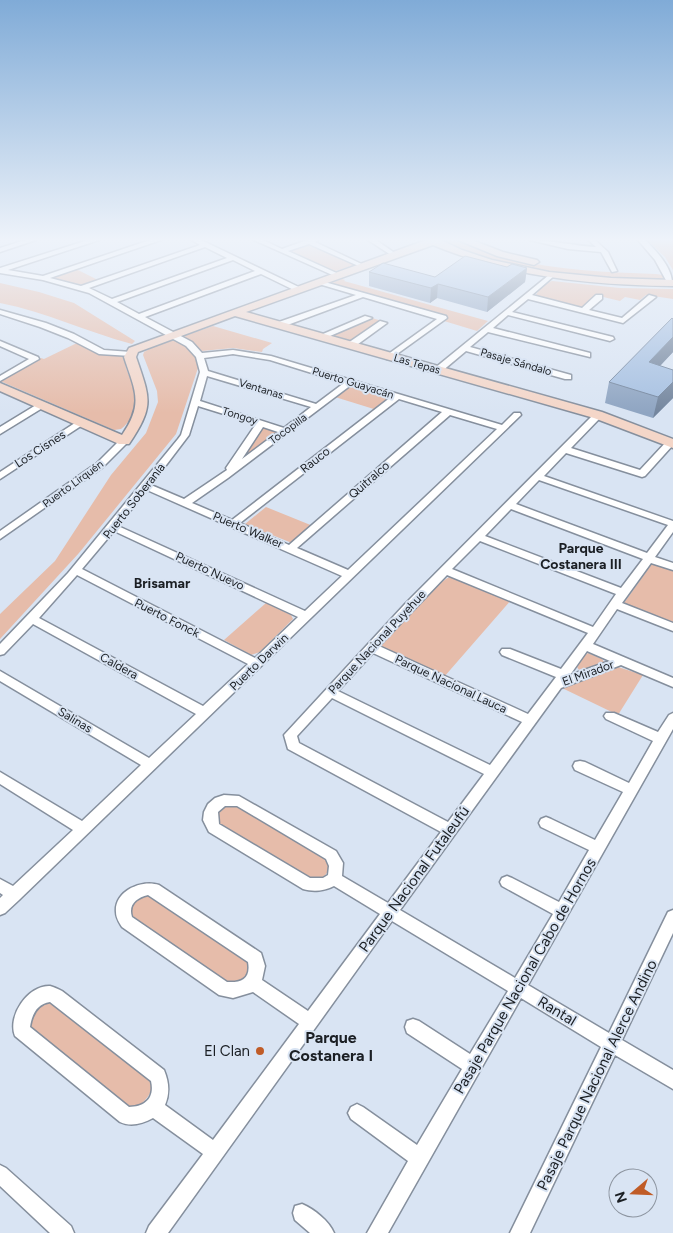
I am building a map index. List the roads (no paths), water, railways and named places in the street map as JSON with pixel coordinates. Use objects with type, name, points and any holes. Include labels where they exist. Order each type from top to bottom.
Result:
[{"type":"street","points":[[105,298],[174,334],[189,344],[200,356],[204,372]]},
{"type":"street","points":[[113,301],[123,298]]},
{"type":"street","points":[[140,316],[190,298]]},
{"type":"street","points":[[0,312],[43,325],[71,336],[102,352],[130,354],[137,348],[174,334],[280,298]]},
{"type":"street","points":[[279,325],[356,298]]},
{"type":"street","points":[[372,298],[443,318],[390,357]]},
{"type":"street","points":[[438,370],[524,298]]},
{"type":"street","points":[[532,298],[623,320],[651,298]]},
{"type":"street","points":[[583,311],[598,298]]},
{"type":"street","name":"Las Tepas","points":[[236,313],[598,415],[672,443]]},
{"type":"street","points":[[507,313],[610,339]]},
{"type":"street","points":[[320,337],[368,318]]},
{"type":"street","points":[[351,346],[383,323]]},
{"type":"street","points":[[486,330],[587,355]]},
{"type":"street","points":[[0,343],[35,359],[0,386],[124,441]]},
{"type":"street","name":"Pasaje Sándalo","points":[[464,348],[568,377]]},
{"type":"street","name":"Puerto Guayacán","points":[[200,356],[233,352],[257,355],[503,428]]},
{"type":"street","name":"Puerto Lirquén","points":[[0,536],[100,465],[124,441],[137,422],[144,403],[142,390],[130,354]]},
{"type":"street","name":"Puerto Soberanía","points":[[0,651],[33,619],[77,571],[114,527],[185,434],[204,372]]},
{"type":"street","name":"Ventanas","points":[[204,372],[318,407]]},
{"type":"street","name":"Tocopilla","points":[[185,503],[226,476],[350,382]]},
{"type":"street","name":"Rauco","points":[[233,524],[398,396]]},
{"type":"street","name":"Tongoy","points":[[194,402],[285,431]]},
{"type":"street","points":[[0,430],[41,405]]},
{"type":"street","name":"Quitralco","points":[[290,549],[448,412]]},
{"type":"street","name":"Puerto Darwin","points":[[0,908],[517,415]]},
{"type":"street","name":"Parque Nacional Puyehue","points":[[450,830],[293,746],[290,740],[292,732],[536,476],[598,415]]},
{"type":"street","name":"Los Cisnes","points":[[0,476],[81,422]]},
{"type":"street","name":"Tocopilla","points":[[226,476],[261,423]]},
{"type":"street","points":[[564,449],[642,474],[672,443]]},
{"type":"street","points":[[536,476],[673,524]]},
{"type":"street","name":"Puerto Walker","points":[[145,486],[350,575]]},
{"type":"street","points":[[508,506],[673,567]]},
{"type":"street","name":"Parque Nacional Futaleufú","points":[[156,1233],[673,524]]},
{"type":"street","name":"Puerto Nuevo","points":[[114,527],[307,616]]},
{"type":"street","points":[[478,537],[619,599],[673,627]]},
{"type":"street","name":"Puerto Fonck","points":[[77,571],[257,664]]},
{"type":"street","points":[[447,571],[595,632]]},
{"type":"street","name":"Caldera","points":[[33,619],[205,713]]},
{"type":"street","name":"El Mirador","points":[[585,645],[673,683]]},
{"type":"street","name":"Parque Nacional Lauca","points":[[372,648],[530,720]]},
{"type":"street","points":[[506,652],[560,680]]},
{"type":"street","name":"El Mirador","points":[[560,680],[621,661]]},
{"type":"street","name":"Salinas","points":[[0,676],[151,766]]},
{"type":"street","points":[[330,692],[492,772]]},
{"type":"street","points":[[610,716],[661,739]]},
{"type":"street","name":"Pasaje Parque Nacional Cabo de Hornos","points":[[377,1233],[673,718]]},
{"type":"street","points":[[580,766],[631,790]]},
{"type":"street","points":[[0,777],[83,829]]},
{"type":"street","points":[[239,801],[332,855],[336,860],[337,867],[334,879],[325,884],[308,884],[214,828],[210,822],[209,815],[220,802],[239,801]]},
{"type":"street","points":[[546,823],[598,848]]},
{"type":"street","name":"Rantal","points":[[334,879],[673,1080]]},
{"type":"street","points":[[507,882],[562,911]]},
{"type":"street","points":[[0,885],[14,895]]},
{"type":"street","points":[[141,890],[154,890],[255,958],[257,970],[253,983],[248,987],[225,990],[127,922],[122,916],[124,904],[130,897],[141,890]]},
{"type":"street","name":"Pasaje Parque Nacional Alerce Andino","points":[[520,1233],[673,917]]},
{"type":"street","points":[[253,983],[310,1022]]},
{"type":"street","points":[[44,995],[56,996],[158,1076],[160,1091],[154,1108],[142,1115],[126,1116],[21,1030],[21,1018],[27,1007],[44,995]]},
{"type":"street","points":[[414,1027],[473,1066]]},
{"type":"street","points":[[154,1108],[215,1152]]},
{"type":"street","points":[[357,1113],[420,1158]]},
{"type":"street","points":[[0,1174],[64,1233]]},
{"type":"street","points":[[302,1213],[324,1233]]},
{"type":"place","name":"El Clan","points":[[260,1051]]},
{"type":"district","name":"Parque Costanera III","points":[[581,556]]},
{"type":"district","name":"Brisamar","points":[[162,583]]},
{"type":"district","name":"Parque Costanera I","points":[[331,1046]]}]
